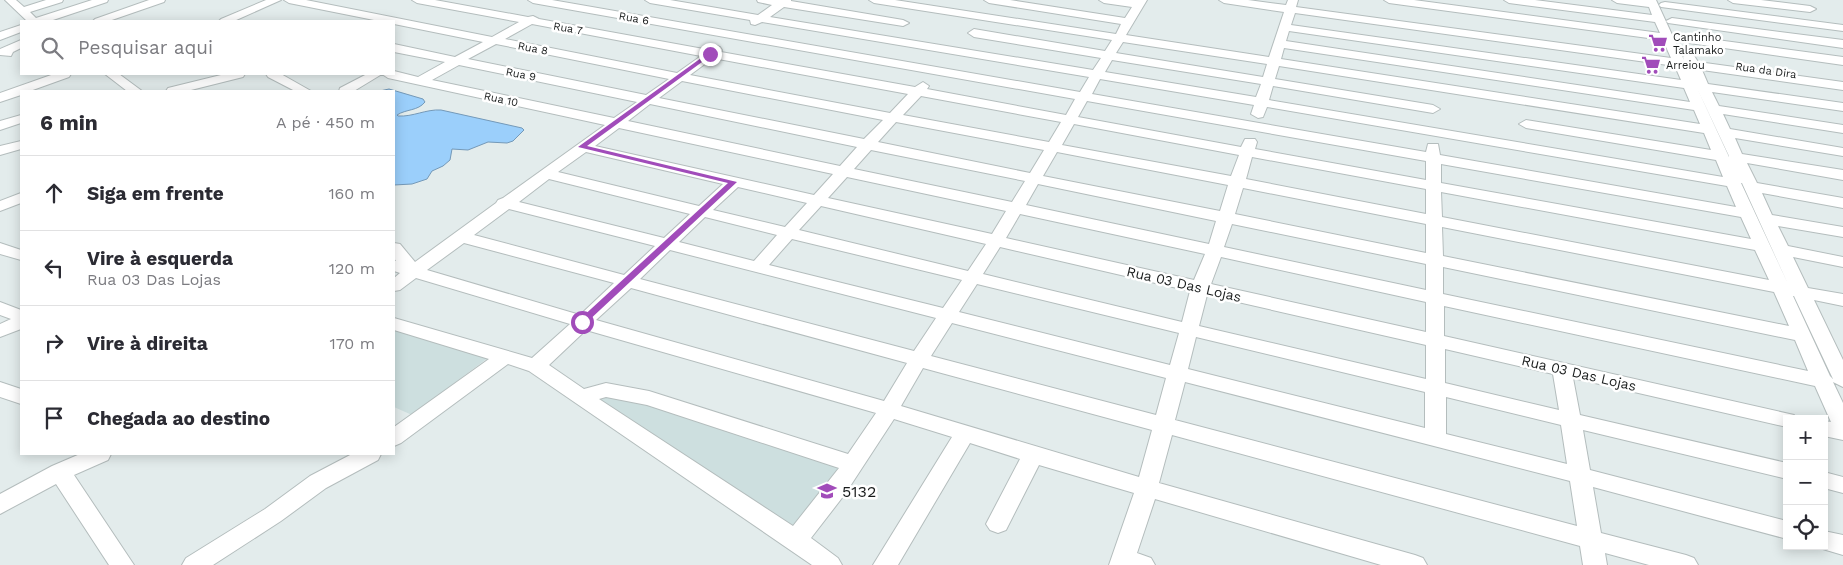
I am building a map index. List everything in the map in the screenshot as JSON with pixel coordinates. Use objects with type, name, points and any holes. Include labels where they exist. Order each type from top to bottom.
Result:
[{"type":"street","points":[[16,3],[58,0]]},
{"type":"street","points":[[42,20],[103,0]]},
{"type":"street","points":[[102,20],[160,0]]},
{"type":"street","points":[[227,20],[276,0]]},
{"type":"street","name":"Rua 8","points":[[289,0],[384,20]]},
{"type":"street","name":"Rua 6","points":[[533,0],[565,2],[736,36],[1746,213]]},
{"type":"street","points":[[650,0],[1261,104],[1530,147],[1734,183]]},
{"type":"street","points":[[762,0],[784,2],[903,23]]},
{"type":"street","points":[[874,0],[923,4],[1118,38],[1708,129]]},
{"type":"street","points":[[989,0],[1128,22]]},
{"type":"street","points":[[796,540],[837,488],[889,410],[918,360],[996,241],[1106,56],[1140,3],[1104,0]]},
{"type":"street","points":[[1224,0],[1291,4]]},
{"type":"street","points":[[1265,0],[1684,62]]},
{"type":"street","points":[[1389,0],[1666,37]]},
{"type":"street","points":[[1530,147],[1508,0],[1658,19]]},
{"type":"street","points":[[1617,0],[1658,2],[1843,28]]},
{"type":"street","points":[[1733,0],[1807,5],[1841,46]]},
{"type":"street","points":[[420,81],[565,2]]},
{"type":"street","points":[[395,285],[582,147],[784,2]]},
{"type":"street","points":[[1658,2],[1658,19],[1666,37],[1684,62],[1706,108],[1725,132],[1734,183],[1746,213],[1843,426]]},
{"type":"street","points":[[1658,2],[1672,21],[1680,39],[1684,62]]},
{"type":"street","points":[[16,3],[32,20]]},
{"type":"street","points":[[384,20],[416,4]]},
{"type":"street","name":"Rua 7","points":[[416,4],[530,21],[1761,246]]},
{"type":"street","points":[[884,40],[923,4]]},
{"type":"street","points":[[1129,563],[1200,288],[1226,217],[1291,4]]},
{"type":"street","points":[[116,16],[130,20]]},
{"type":"street","points":[[237,16],[256,20]]},
{"type":"street","points":[[1672,21],[1841,46]]},
{"type":"street","name":"Rua 8","points":[[395,22],[1843,300]]},
{"type":"street","points":[[0,36],[20,28]]},
{"type":"street","points":[[974,33],[1433,109]]},
{"type":"street","points":[[1282,36],[1517,60],[1843,107]]},
{"type":"street","points":[[1282,36],[1520,80],[1843,129]]},
{"type":"street","points":[[1680,39],[1843,61]]},
{"type":"street","points":[[7,53],[3,52],[20,44]]},
{"type":"street","name":"Rua 9","points":[[395,48],[1802,335]]},
{"type":"street","points":[[757,268],[867,145],[938,71],[953,52]]},
{"type":"street","name":"Rua da Dira","points":[[1684,62],[1843,81]]},
{"type":"street","name":"Rua da Dira","points":[[1684,62],[1843,86]]},
{"type":"street","points":[[0,86],[32,75]]},
{"type":"street","points":[[22,90],[62,75]]},
{"type":"street","points":[[112,75],[131,89]]},
{"type":"street","points":[[177,90],[235,75]]},
{"type":"street","points":[[274,75],[302,90]]},
{"type":"street","points":[[347,90],[374,75]]},
{"type":"street","name":"Rua 10","points":[[393,75],[1824,381]]},
{"type":"street","points":[[1432,86],[1436,440]]},
{"type":"street","points":[[0,98],[20,91]]},
{"type":"street","points":[[1706,108],[1708,129],[1751,187],[1843,380]]},
{"type":"street","points":[[0,126],[20,119]]},
{"type":"street","points":[[1526,124],[1843,175]]},
{"type":"street","points":[[1725,132],[1843,152]]},
{"type":"street","points":[[0,151],[20,145]]},
{"type":"street","name":"Rua 03 Das Lojas","points":[[582,147],[1783,419]]},
{"type":"street","points":[[546,174],[1190,330],[1434,386],[1783,470]]},
{"type":"street","points":[[536,366],[733,182]]},
{"type":"street","points":[[1751,187],[1843,203]]},
{"type":"street","points":[[0,206],[20,198]]},
{"type":"street","points":[[504,204],[1579,475],[1783,529]]},
{"type":"street","points":[[1766,219],[1843,232]]},
{"type":"street","points":[[462,237],[1686,565]]},
{"type":"street","points":[[0,248],[20,254]]},
{"type":"street","points":[[395,249],[414,272]]},
{"type":"street","points":[[1781,250],[1843,262]]},
{"type":"street","points":[[395,266],[689,354],[889,410],[1147,488],[1415,565]]},
{"type":"street","points":[[0,308],[20,317]]},
{"type":"street","points":[[0,331],[20,322]]},
{"type":"street","points":[[395,324],[536,366],[796,540],[830,565]]},
{"type":"street","points":[[1824,339],[1843,343]]},
{"type":"street","points":[[395,437],[506,356]]},
{"type":"street","points":[[1562,369],[1595,565]]},
{"type":"street","points":[[0,389],[20,396]]},
{"type":"street","points":[[582,397],[606,390],[649,398],[852,464]]},
{"type":"street","points":[[1828,429],[1843,432]]},
{"type":"street","points":[[885,565],[965,433]]},
{"type":"street","points":[[998,524],[1033,454]]},
{"type":"street","points":[[0,505],[60,472],[98,455]]},
{"type":"street","points":[[194,565],[273,515],[318,482],[368,455]]},
{"type":"street","points":[[60,472],[122,565]]},
{"type":"street","points":[[1828,481],[1843,485]]},
{"type":"street","points":[[1828,541],[1843,545]]},
{"type":"shaded area","points":[[395,326],[493,354],[412,415],[395,407]]},
{"type":"shaded area","points":[[607,395],[638,399],[844,465],[796,532],[591,397]]},
{"type":"water","points":[[395,91],[423,99],[425,102],[419,107],[400,113],[398,116],[441,110],[524,130],[513,141],[507,143],[488,142],[468,150],[452,149],[450,160],[432,171],[427,179],[412,184],[395,185]]},
{"type":"place","name":"Cantinho Talamako","points":[[1658,43]]},
{"type":"place","name":"Arreiou","points":[[1651,65]]},
{"type":"place","name":"5132","points":[[827,491]]},
{"type":"route","points":[[582,322],[703,212],[733,182],[582,147],[710,54]]}]
